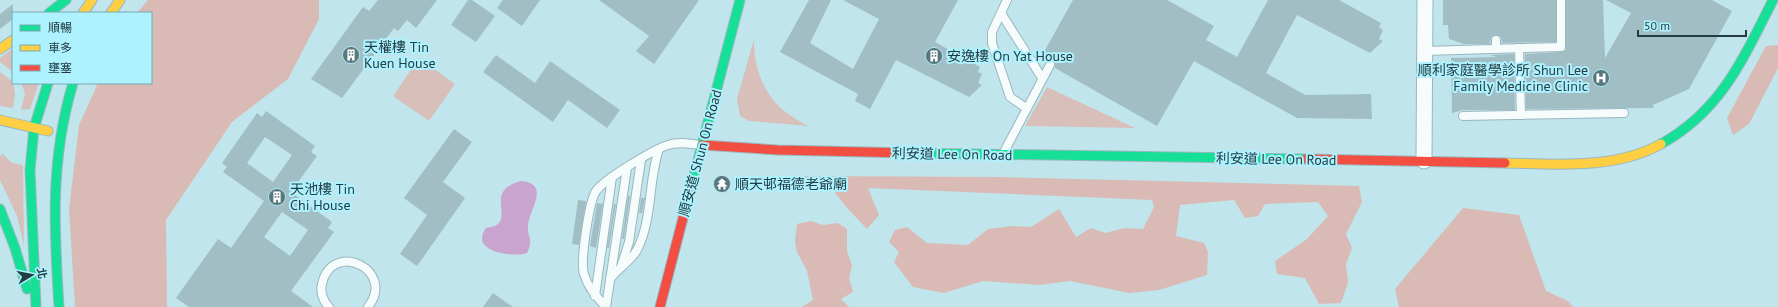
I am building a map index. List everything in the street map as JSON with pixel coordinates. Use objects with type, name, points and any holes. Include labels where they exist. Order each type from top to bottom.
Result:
[{"type":"street","points":[[50,12],[66,0]]},
{"type":"street","points":[[83,12],[92,0]]},
{"type":"street","points":[[112,12],[120,0]]},
{"type":"street","name":"順安道 Shun On Road","points":[[660,307],[740,0]]},
{"type":"street","points":[[1424,161],[1425,0]]},
{"type":"street","name":"利安道 Lee On Road","points":[[702,145],[748,150],[827,154],[1003,154],[1576,164],[1608,161],[1631,156],[1655,147],[1676,136],[1696,121],[1726,87],[1773,0]]},
{"type":"street","points":[[0,49],[12,41]]},
{"type":"street","points":[[36,307],[30,170],[34,128],[48,84]]},
{"type":"street","points":[[59,307],[54,178],[59,133],[73,84]]},
{"type":"street","points":[[0,120],[59,133]]},
{"type":"street","points":[[0,209],[15,248],[32,307]]},
{"type":"lane","points":[[1007,0],[992,32],[992,42],[1010,97],[1026,108]]},
{"type":"lane","points":[[1424,51],[1496,45],[1519,48],[1562,47],[1561,0]]},
{"type":"lane","points":[[1762,6],[1764,17]]},
{"type":"lane","points":[[1001,13],[1042,78]]},
{"type":"lane","points":[[1519,48],[1521,115]]},
{"type":"lane","points":[[1003,154],[1050,64]]},
{"type":"lane","points":[[1463,116],[1624,113]]},
{"type":"lane","points":[[606,307],[595,296],[588,285],[582,262],[591,202],[596,191],[602,184],[612,177],[659,148],[669,144],[679,143],[702,145]]},
{"type":"lane","points":[[610,279],[620,267],[632,257],[642,237],[650,200],[653,171],[659,148]]},
{"type":"lane","points":[[620,267],[629,242],[641,160]]},
{"type":"lane","points":[[606,307],[627,168]]},
{"type":"lane","points":[[595,296],[612,177]]},
{"type":"lane","points":[[329,307],[322,296],[321,288],[323,279],[327,272],[342,262],[359,264],[367,269],[372,276],[375,289],[370,304],[380,307]]},
{"type":"shaded area","points":[[148,0],[319,0],[319,19],[288,79],[232,122],[166,220],[167,307],[75,307],[69,209],[79,125],[98,84],[152,84],[152,12],[138,12]]},
{"type":"shaded area","points":[[754,39],[754,49],[758,70],[766,90],[779,106],[792,117],[808,126],[749,121],[740,116],[737,99]]},
{"type":"shaded area","points":[[1778,45],[1778,68],[1749,124],[1733,135],[1727,118],[1766,46]]},
{"type":"shaded area","points":[[12,49],[12,71],[0,62],[0,58]]},
{"type":"shaded area","points":[[419,58],[455,84],[429,121],[393,96]]},
{"type":"shaded area","points":[[0,72],[12,81],[15,95],[13,108],[0,106]]},
{"type":"shaded area","points":[[21,84],[39,84],[30,109],[21,110],[25,93]]},
{"type":"shaded area","points":[[1047,87],[1135,128],[1025,126]]},
{"type":"shaded area","points":[[3,154],[12,163],[23,165],[24,246],[17,216],[0,180],[0,156]]},
{"type":"shaded area","points":[[801,176],[999,177],[1359,186],[1362,202],[1346,234],[1352,248],[1346,264],[1348,283],[1341,303],[1319,304],[1305,278],[1277,274],[1275,261],[1307,239],[1328,216],[1318,202],[1265,204],[1258,216],[1245,218],[1234,200],[1180,205],[1176,236],[1204,243],[1208,252],[1207,275],[1159,290],[1129,293],[1070,281],[1039,285],[983,281],[944,293],[913,287],[894,262],[899,252],[889,242],[895,230],[907,227],[927,243],[968,245],[988,229],[1012,226],[1031,227],[1059,209],[1076,237],[1091,228],[1105,233],[1125,228],[1143,229],[1154,207],[1152,200],[868,188],[879,215],[867,229],[847,208],[833,190],[801,181]]},
{"type":"shaded area","points":[[521,181],[530,183],[535,187],[537,193],[528,226],[530,241],[529,248],[527,253],[520,254],[494,251],[487,247],[483,242],[482,236],[486,228],[495,226],[500,222],[501,197],[504,191],[510,185]]},
{"type":"shaded area","points":[[1463,208],[1519,215],[1546,291],[1568,301],[1573,307],[1399,307],[1395,289]]},
{"type":"shaded area","points":[[811,221],[823,225],[838,223],[847,229],[847,251],[852,265],[849,278],[853,292],[841,299],[849,307],[802,307],[813,300],[807,271],[797,252],[795,241],[797,224]]},
{"type":"building","name":"天權樓 Tin Kuen House","points":[[378,0],[437,0],[416,28],[407,20],[398,31],[394,28],[342,98],[311,79],[363,7],[369,11]]},
{"type":"building","points":[[468,0],[472,0],[495,16],[476,42],[451,25]]},
{"type":"building","points":[[503,0],[540,0],[522,26],[497,8]]},
{"type":"building","points":[[599,0],[699,0],[654,64],[636,51],[649,36]]},
{"type":"building","name":"安逸樓 On Yat House","points":[[809,0],[831,0],[810,43],[853,69],[879,19],[843,0],[958,0],[935,42],[980,67],[978,72],[982,74],[978,83],[982,85],[969,97],[896,60],[870,109],[855,101],[858,94],[780,52]]},
{"type":"building","points":[[1073,0],[1167,0],[1214,26],[1206,40],[1237,57],[1268,0],[1339,0],[1381,23],[1379,27],[1383,30],[1379,39],[1383,41],[1370,53],[1297,15],[1266,73],[1305,95],[1371,94],[1372,119],[1297,118],[1194,61],[1157,126],[1055,68],[1053,60],[1045,62],[1040,59]]},
{"type":"building","points":[[1443,0],[1556,0],[1556,42],[1502,43],[1501,37],[1496,35],[1491,38],[1490,44],[1464,44],[1449,39],[1448,25],[1443,25]]},
{"type":"building","points":[[1566,0],[1603,0],[1605,58],[1631,13],[1606,0],[1712,0],[1732,11],[1689,89],[1653,105],[1654,108],[1526,109],[1525,54],[1561,52],[1566,50]]},
{"type":"building","points":[[13,4],[12,20],[0,29],[0,14]]},
{"type":"building","points":[[1514,54],[1515,110],[1463,110],[1452,113],[1451,58],[1497,57],[1490,55]]},
{"type":"building","points":[[496,55],[535,83],[550,61],[620,110],[607,128],[568,100],[553,122],[483,72]]},
{"type":"building","name":"天池樓 Tin Chi House","points":[[266,111],[315,146],[311,152],[317,156],[291,192],[332,222],[328,228],[334,232],[291,291],[313,307],[189,307],[176,298],[218,239],[231,248],[264,201],[223,172],[227,167],[222,163],[257,113],[262,117]],"holes":[[[265,137],[292,155],[273,182],[247,163]],[[282,212],[308,230],[290,256],[264,237]]]},
{"type":"building","points":[[454,129],[472,142],[443,182],[465,198],[417,266],[400,254],[427,215],[404,198]]},
{"type":"building","points":[[628,196],[630,196],[624,239],[622,239]]},
{"type":"building","points":[[641,198],[645,198],[642,213],[639,213]]},
{"type":"building","points":[[578,200],[586,201],[579,245],[572,244]]},
{"type":"building","points":[[597,203],[603,204],[596,248],[590,246]]},
{"type":"building","points":[[614,204],[616,204],[609,248],[607,248]]},
{"type":"building","points":[[493,293],[513,307],[483,307]]},
{"type":"traffic: fast","points":[[50,12],[66,0]]},
{"type":"traffic: fast","points":[[691,187],[740,0]]},
{"type":"traffic: fast","points":[[1661,144],[1682,131],[1700,116],[1715,99],[1740,63],[1773,0]]},
{"type":"traffic: fast","points":[[36,307],[30,170],[34,128],[48,84]]},
{"type":"traffic: fast","points":[[59,307],[55,222],[57,167],[60,139],[73,84]]},
{"type":"traffic: fast","points":[[910,153],[1306,159]]},
{"type":"traffic: fast","points":[[0,209],[15,248],[27,289]]},
{"type":"traffic: slow","points":[[84,12],[92,0]]},
{"type":"traffic: slow","points":[[112,12],[120,0]]},
{"type":"traffic: slow","points":[[0,49],[12,41]]},
{"type":"traffic: slow","points":[[0,120],[48,131]]},
{"type":"traffic: slow","points":[[1505,163],[1584,164],[1604,162],[1624,158],[1661,144]]},
{"type":"traffic: jam","points":[[702,145],[778,150],[910,153]]},
{"type":"traffic: jam","points":[[1306,159],[1505,163]]},
{"type":"traffic: jam","points":[[660,307],[691,187]]},
{"type":"place","name":"天權樓 Tin Kuen House","points":[[351,55]]},
{"type":"place","name":"安逸樓 On Yat House","points":[[934,56]]},
{"type":"place","name":"順利家庭醫學診所 Shun Lee Family Medicine Clinic","points":[[1601,78]]},
{"type":"place","name":"順天邨福德老爺廟","points":[[722,184]]},
{"type":"place","name":"天池樓 Tin Chi House","points":[[277,197]]}]
